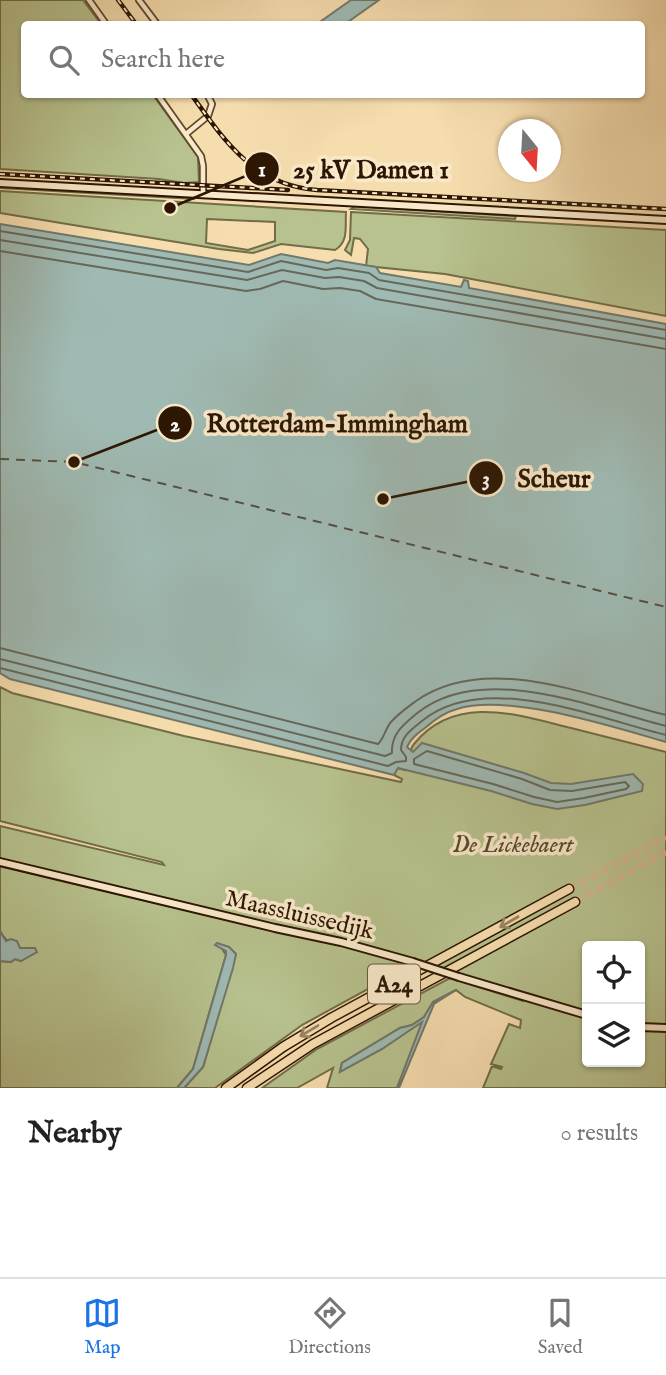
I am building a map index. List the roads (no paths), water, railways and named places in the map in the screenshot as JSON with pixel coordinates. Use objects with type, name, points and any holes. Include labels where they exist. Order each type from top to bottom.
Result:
[{"type":"highway","name":"A24","points":[[226,1088],[283,1047],[331,1018],[569,890]]},
{"type":"highway","name":"A24","points":[[247,1088],[313,1044],[575,902]]},
{"type":"street","points":[[89,0],[104,21]]},
{"type":"street","points":[[139,0],[155,21]]},
{"type":"street","points":[[160,98],[203,160],[203,195]]},
{"type":"street","points":[[186,134],[211,113],[212,104],[209,98]]},
{"type":"street","points":[[0,183],[666,220]]},
{"type":"street","name":"Maassluissedijk","points":[[0,862],[275,929],[341,942],[582,1014]]},
{"type":"street","points":[[645,1027],[666,1028]]},
{"type":"water","points":[[351,0],[379,0],[349,21],[321,21]]},
{"type":"water","points":[[0,224],[249,265],[281,254],[328,263],[335,260],[376,267],[380,273],[461,287],[464,280],[468,281],[469,288],[666,324],[666,742],[532,708],[479,705],[457,709],[440,717],[414,736],[407,747],[413,752],[422,743],[551,783],[571,784],[633,774],[643,784],[642,791],[557,809],[398,768],[394,775],[10,679],[0,673]]},
{"type":"water","points":[[0,931],[6,941],[17,941],[20,948],[35,948],[37,952],[21,961],[0,961]]},
{"type":"water","points":[[217,943],[229,947],[236,954],[233,968],[203,1067],[184,1088],[177,1088],[193,1069],[226,955],[226,951],[215,945]]},
{"type":"water","points":[[456,990],[434,1004],[399,1088],[422,1022],[382,1049],[340,1072],[342,1063],[400,1028],[412,1025],[424,1017],[433,1002]]},
{"type":"tunnel","points":[[569,889],[666,837]]},
{"type":"tunnel","points":[[575,902],[666,851]]},
{"type":"railway","points":[[118,0],[134,21]]},
{"type":"railway","points":[[194,98],[216,129],[243,158],[276,180],[295,186],[317,190],[666,209]]},
{"type":"railway","points":[[0,174],[288,190]]},
{"type":"place","name":"25 kV Damen 1","points":[[170,208]]},
{"type":"place","name":"Rotterdam-Immingham","points":[[74,462]]},
{"type":"place","name":"Scheur","points":[[383,499]]},
{"type":"park label","name":"De Lickebaert","points":[[513,844]]}]
